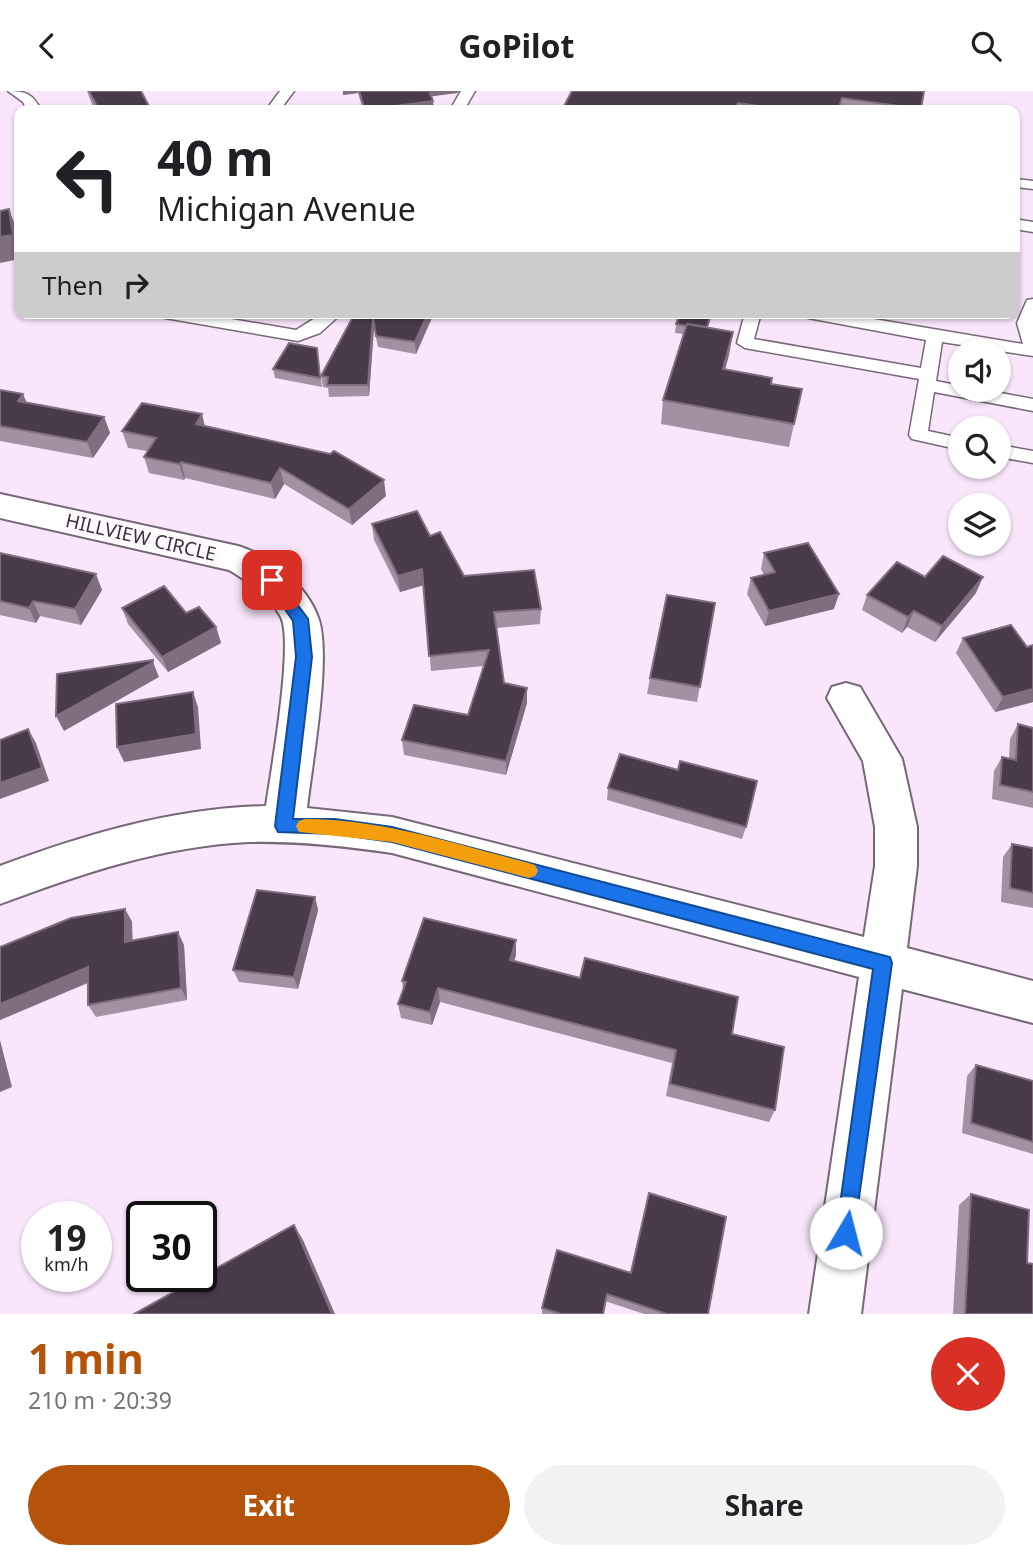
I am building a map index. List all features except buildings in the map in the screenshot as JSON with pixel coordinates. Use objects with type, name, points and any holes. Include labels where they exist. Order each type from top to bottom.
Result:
[{"type":"street","name":"HILLVIEW CIRCLE","points":[[0,506],[239,559],[272,580],[301,619],[304,657],[284,826]]},
{"type":"street","points":[[835,1314],[883,963],[895,866],[896,827],[881,759],[846,698]]},
{"type":"street","points":[[0,885],[107,848],[165,835],[229,826],[335,827],[392,835],[1033,1002]]},
{"type":"lane","points":[[15,91],[29,100],[32,105]]},
{"type":"lane","points":[[841,319],[1033,350],[1025,323],[1025,308]]},
{"type":"lane","points":[[200,319],[298,336],[314,330],[327,319]]},
{"type":"lane","points":[[751,319],[745,343],[927,380],[1033,405]]},
{"type":"lane","points":[[935,336],[918,435],[948,441]]},
{"type":"lane","points":[[1011,453],[1033,457]]},
{"type":"slow traffic","points":[[305,826],[392,835],[529,871]]},
{"type":"route","points":[[272,580],[301,619],[304,657],[284,826],[335,827],[392,835],[883,963],[846,1233]]}]
